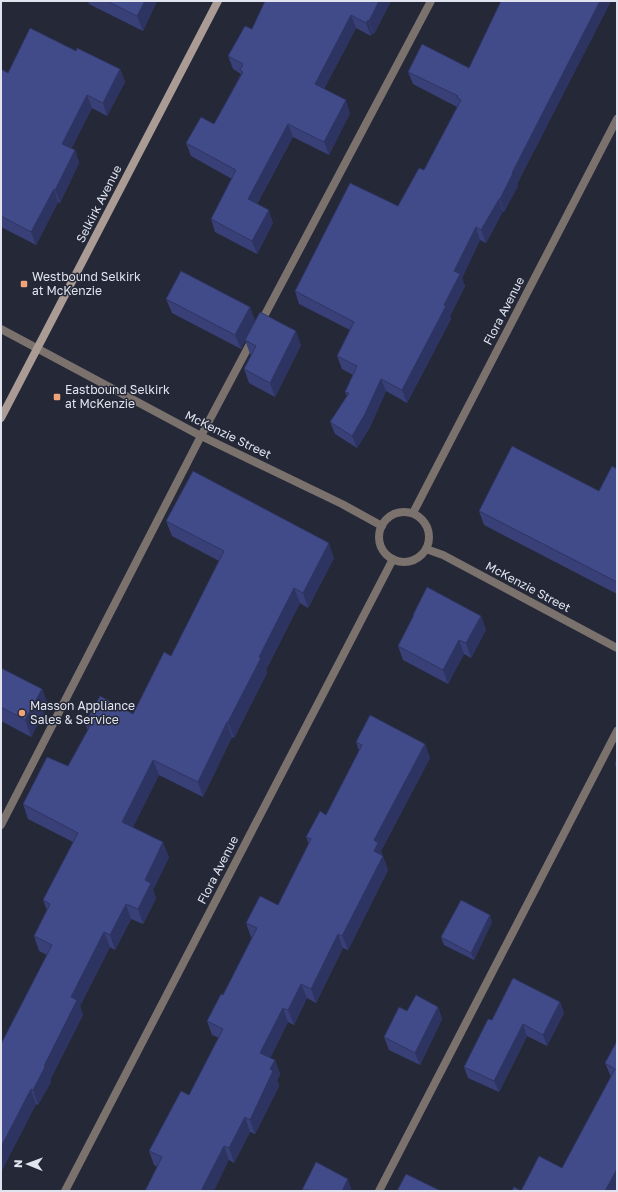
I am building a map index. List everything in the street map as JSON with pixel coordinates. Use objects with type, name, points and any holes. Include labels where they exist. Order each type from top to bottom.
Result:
[{"type":"main road","name":"Selkirk Avenue","points":[[1,418],[218,1]]},
{"type":"street","points":[[1,825],[200,436],[431,1]]},
{"type":"street","name":"Flora Avenue","points":[[413,514],[617,119]]},
{"type":"street","name":"McKenzie Street","points":[[1,329],[38,347],[200,436],[342,504],[382,526]]},
{"type":"street","points":[[405,512],[413,514],[422,519],[427,526],[429,535],[426,549],[421,556],[413,560],[406,562],[393,559],[386,554],[381,546],[380,537],[382,526],[387,519],[394,514],[405,512]]},
{"type":"street","name":"McKenzie Street","points":[[426,549],[443,555],[617,648]]},
{"type":"street","name":"Flora Avenue","points":[[65,1191],[393,559]]},
{"type":"street","points":[[379,1191],[617,731]]},
{"type":"building","points":[[107,1],[145,1],[137,16]]},
{"type":"building","points":[[265,1],[379,1],[369,21],[368,20],[366,23],[351,15],[315,84],[346,100],[324,142],[288,124],[248,199],[269,210],[252,241],[211,219],[236,170],[186,143],[201,117],[214,124],[243,72],[240,70],[243,64],[228,56],[245,26],[252,29]]},
{"type":"building","points":[[501,1],[600,1],[500,199],[481,230],[476,227],[454,271],[460,274],[444,305],[446,306],[402,390],[381,379],[365,414],[352,436],[330,422],[349,393],[345,392],[357,366],[337,356],[354,322],[295,291],[350,183],[398,206],[419,168],[424,170],[461,100],[457,98],[458,96],[408,72],[422,44],[469,68]]},
{"type":"building","points":[[30,28],[76,51],[77,48],[120,69],[103,103],[87,95],[62,144],[75,150],[55,190],[54,189],[31,232],[1,216],[1,69],[8,73]]},
{"type":"building","points":[[181,271],[250,307],[235,335],[166,299]]},
{"type":"building","points":[[260,312],[296,331],[270,383],[244,369],[256,346],[245,340]]},
{"type":"building","points":[[512,446],[599,491],[612,466],[617,469],[617,582],[479,511]]},
{"type":"building","points":[[193,471],[329,543],[303,593],[294,588],[259,657],[261,658],[227,722],[198,782],[153,760],[122,822],[163,842],[145,880],[151,883],[138,909],[126,904],[110,935],[104,932],[71,997],[77,1000],[44,1066],[45,1067],[33,1090],[31,1089],[1,1147],[1,1044],[52,945],[34,936],[50,904],[43,900],[78,833],[23,804],[47,757],[68,766],[90,726],[85,724],[100,696],[133,714],[164,652],[171,656],[224,551],[166,521]]},
{"type":"building","points":[[427,587],[481,616],[466,643],[459,640],[443,670],[398,646]]},
{"type":"building","points":[[1,668],[42,689],[25,720],[1,707]]},
{"type":"building","points":[[370,715],[425,744],[374,840],[378,843],[374,851],[383,856],[342,936],[338,934],[311,989],[301,984],[288,1010],[283,1008],[260,1053],[275,1060],[270,1069],[273,1071],[250,1120],[245,1117],[229,1148],[224,1146],[201,1191],[145,1191],[162,1157],[149,1151],[181,1091],[189,1095],[223,1029],[207,1021],[221,994],[223,995],[257,928],[246,923],[260,896],[278,905],[311,839],[306,837],[320,811],[326,815],[362,745],[356,742]]},
{"type":"building","points":[[461,900],[490,915],[471,953],[441,937]]},
{"type":"building","points":[[513,978],[560,1002],[543,1035],[523,1024],[494,1081],[464,1067],[488,1019],[492,1020]]},
{"type":"building","points":[[416,995],[438,1007],[415,1053],[384,1037],[399,1007],[407,1011]]},
{"type":"building","points":[[617,1041],[617,1169],[605,1191],[521,1191],[539,1156],[562,1168],[615,1069],[605,1063]]},
{"type":"building","points":[[316,1162],[348,1179],[342,1191],[302,1190]]},
{"type":"building","points":[[406,1174],[441,1191],[397,1191]]},
{"type":"building","points":[[514,1187],[521,1191],[512,1191]]},
{"type":"place","name":"Westbound Selkirk at McKenzie","points":[[24,284]]},
{"type":"place","name":"Eastbound Selkirk at McKenzie","points":[[57,397]]},
{"type":"place","name":"Masson Appliance Sales & Service","points":[[22,713]]}]
